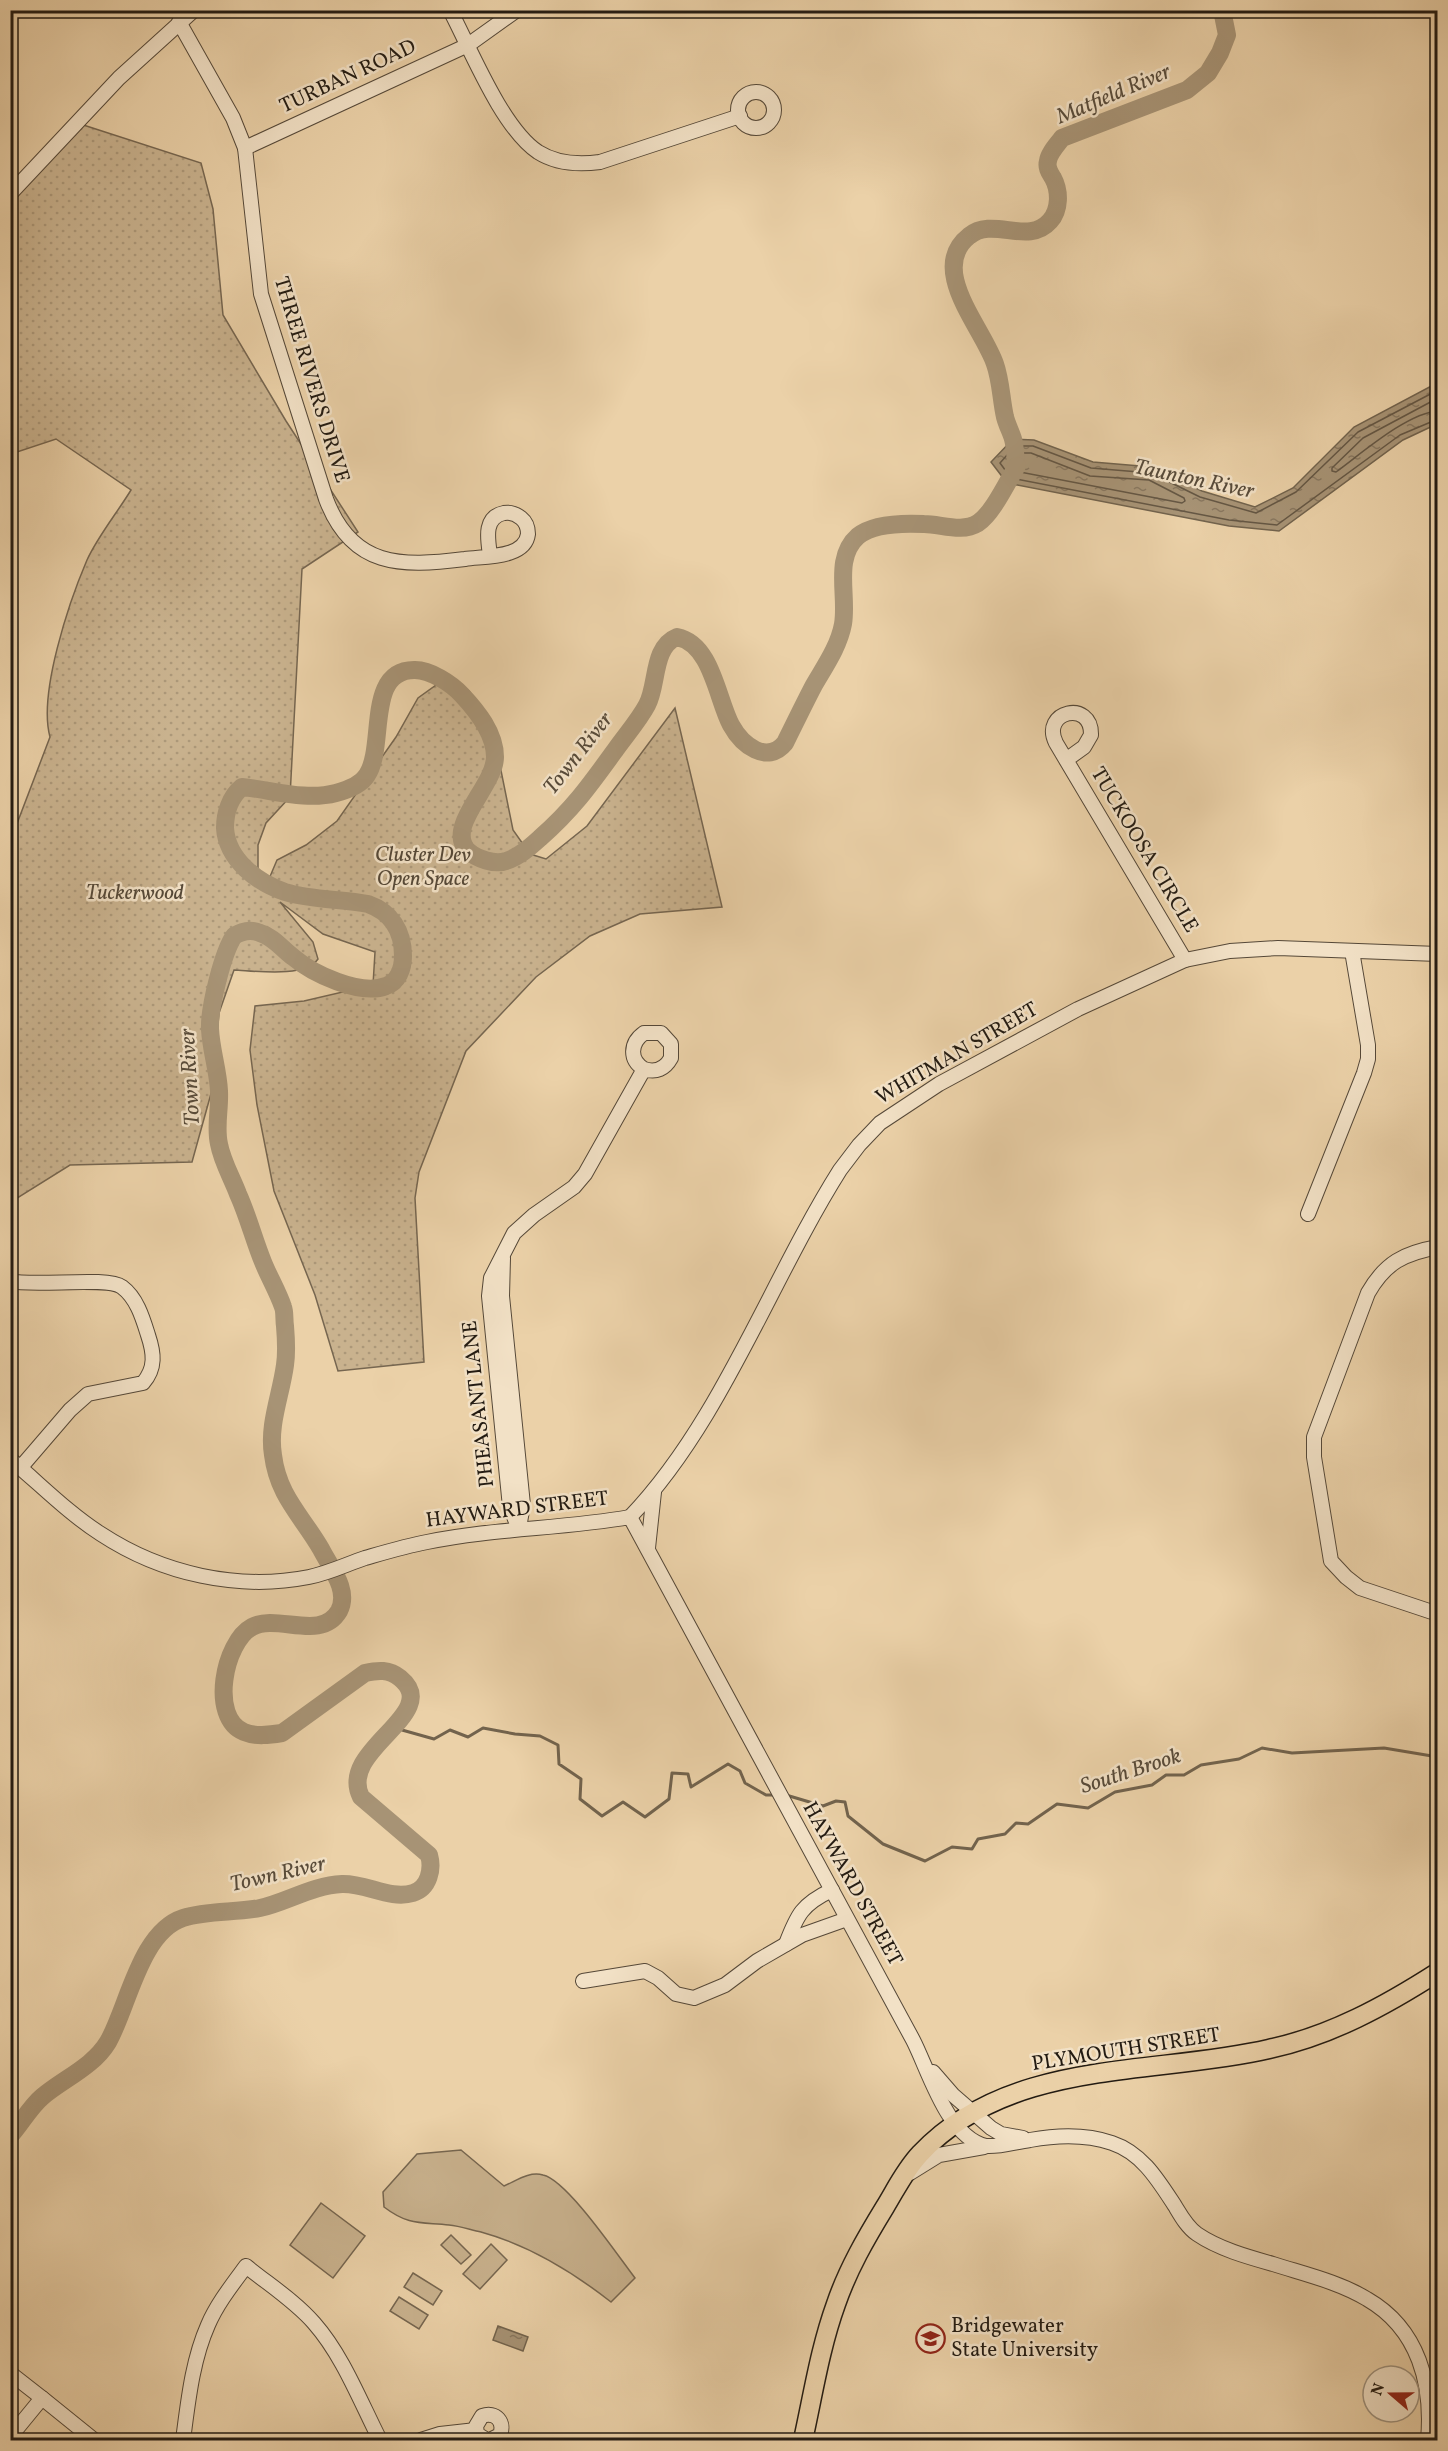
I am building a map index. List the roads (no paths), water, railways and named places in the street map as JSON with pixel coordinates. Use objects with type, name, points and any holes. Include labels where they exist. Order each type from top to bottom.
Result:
[{"type":"main road","name":"PLYMOUTH STREET","points":[[803,2440],[836,2305],[857,2254],[903,2176],[921,2153],[955,2124],[1005,2097],[1062,2080],[1232,2056],[1291,2044],[1353,2020],[1437,1972]]},
{"type":"street","points":[[10,194],[103,94],[194,10]]},
{"type":"street","points":[[450,10],[498,103],[516,131],[538,152],[557,161],[578,164],[600,162],[740,116]]},
{"type":"street","name":"TURBAN ROAD","points":[[245,148],[468,45],[517,10]]},
{"type":"street","name":"THREE RIVERS DRIVE","points":[[179,22],[233,118],[245,148],[261,294],[334,520],[346,537],[360,549],[388,561],[408,564],[431,563],[490,555]]},
{"type":"street","name":"TUCKOOSA CIRCLE","points":[[1066,760],[1185,960]]},
{"type":"street","name":"WHITMAN STREET","points":[[630,1517],[654,1492],[719,1391],[832,1184],[869,1134],[893,1112],[979,1060],[1078,1009],[1185,960],[1246,949],[1437,954]]},
{"type":"street","points":[[1308,1214],[1368,1059],[1368,1045],[1352,951]]},
{"type":"street","name":"PHEASANT LANE","points":[[519,1528],[510,1506],[504,1380],[489,1290],[493,1274],[518,1229],[574,1187],[585,1174],[644,1069]]},
{"type":"street","points":[[1437,1247],[1401,1258],[1378,1275],[1368,1293],[1317,1423],[1314,1447],[1331,1561],[1360,1588],[1437,1614]]},
{"type":"street","points":[[10,1281],[29,1284],[101,1282],[119,1285],[130,1295],[140,1311],[154,1353],[152,1370],[143,1383],[88,1394],[16,1463]]},
{"type":"street","name":"HAYWARD STREET","points":[[16,1463],[94,1530],[132,1552],[158,1563],[198,1575],[242,1582],[285,1581],[323,1574],[379,1554],[425,1542],[519,1528],[630,1517],[925,2063],[938,2096],[955,2124],[977,2144],[1003,2146]]},
{"type":"street","points":[[648,1548],[654,1492]]},
{"type":"street","points":[[786,1944],[797,1914],[815,1898],[832,1890]]},
{"type":"street","points":[[583,1981],[645,1971],[658,1978],[676,1994],[694,1998],[725,1985],[757,1961],[802,1935],[847,1919]]},
{"type":"street","name":"HAYWARD STREET","points":[[925,2063],[949,2090],[1001,2134],[1031,2140]]},
{"type":"street","points":[[903,2176],[948,2152],[1003,2146],[1031,2140],[1084,2137],[1103,2140],[1124,2148],[1145,2164],[1186,2223],[1201,2237],[1240,2254],[1355,2293],[1377,2305],[1401,2329],[1421,2364],[1429,2394],[1428,2440]]},
{"type":"street","points":[[183,2440],[202,2339],[220,2302],[246,2266],[307,2316],[317,2327],[344,2368],[380,2440]]},
{"type":"street","points":[[10,2373],[94,2440]]},
{"type":"street","points":[[10,2437],[42,2398]]},
{"type":"street","points":[[495,2415],[501,2422],[502,2431],[497,2438],[489,2440],[480,2437],[476,2430],[477,2422],[482,2416],[495,2415]]},
{"type":"street","points":[[421,2440],[440,2434],[476,2430]]},
{"type":"water","points":[[1437,383],[1437,424],[1403,440],[1279,531],[1229,526],[1007,483],[991,462],[1013,439],[1034,440],[1093,462],[1152,467],[1202,491],[1255,507],[1293,488],[1354,427]]},
{"type":"water","points":[[498,2326],[528,2337],[523,2351],[493,2340]]},
{"type":"waterway","name":"Matfield River","points":[[1016,462],[1014,442],[1005,417],[995,364],[970,316],[956,282],[954,265],[958,249],[969,236],[978,231],[989,229],[1031,231],[1041,228],[1050,221],[1056,211],[1058,194],[1048,164],[1052,152],[1062,138],[1187,90],[1208,73],[1220,53],[1227,35],[1222,10]]},
{"type":"waterway","name":"Town River","points":[[10,2136],[38,2101],[50,2090],[86,2066],[102,2051],[115,2027],[146,1954],[156,1938],[168,1926],[192,1915],[260,1908],[331,1885],[351,1884],[404,1895],[423,1887],[430,1872],[429,1855],[361,1797],[358,1780],[363,1763],[401,1719],[409,1705],[410,1691],[400,1678],[383,1671],[365,1673],[282,1733],[273,1734],[249,1734],[233,1724],[227,1712],[224,1697],[224,1680],[228,1663],[242,1635],[252,1627],[262,1624],[321,1625],[331,1620],[339,1611],[342,1595],[334,1571],[285,1494],[273,1455],[272,1432],[286,1360],[284,1311],[265,1268],[219,1144],[217,1131],[219,1091],[210,1029],[218,981],[225,954],[234,936],[247,931],[270,937],[302,964],[350,986],[375,988],[390,984],[401,970],[403,956],[398,931],[389,917],[376,908],[368,904],[305,897],[285,892],[265,883],[246,869],[231,850],[227,840],[226,817],[231,800],[242,787],[313,796],[336,793],[357,784],[367,775],[372,762],[379,712],[389,682],[399,673],[415,670],[427,672],[457,690],[489,731],[495,757],[493,768],[466,818],[462,830],[462,841],[468,851],[481,859],[492,862],[506,861],[520,854],[540,838],[572,807],[589,785],[644,711],[663,649],[677,637],[689,642],[706,661],[726,714],[736,732],[755,750],[771,752],[785,743],[838,640],[844,613],[844,566],[850,545],[858,536],[881,526],[899,524],[931,524],[958,528],[972,526],[984,518],[994,505],[1017,466]]},
{"type":"waterway","name":"South Brook","points":[[396,1724],[402,1730],[434,1739],[450,1730],[468,1737],[483,1728],[540,1736],[558,1745],[559,1764],[581,1779],[580,1799],[602,1816],[623,1802],[645,1817],[669,1799],[672,1773],[688,1774],[691,1787],[728,1764],[740,1771],[745,1783],[766,1795],[776,1795]]},
{"type":"waterway","name":"South Brook","points":[[786,1795],[823,1806],[836,1801],[845,1802],[848,1816],[883,1844],[925,1861],[952,1847],[972,1849],[978,1839],[1005,1834],[1016,1823],[1028,1824],[1057,1804],[1088,1808],[1115,1792],[1152,1785],[1166,1775],[1184,1775],[1201,1765],[1239,1759],[1262,1748],[1292,1753],[1384,1748],[1438,1757]]},
{"type":"place","name":"Bridgewater State University","points":[[930,2338]]},
{"type":"water label","name":"Taunton River","points":[[1194,480]]},
{"type":"park label","name":"Cluster Dev Open Space","points":[[423,867]]},
{"type":"park label","name":"Tuckerwood","points":[[135,893]]}]
